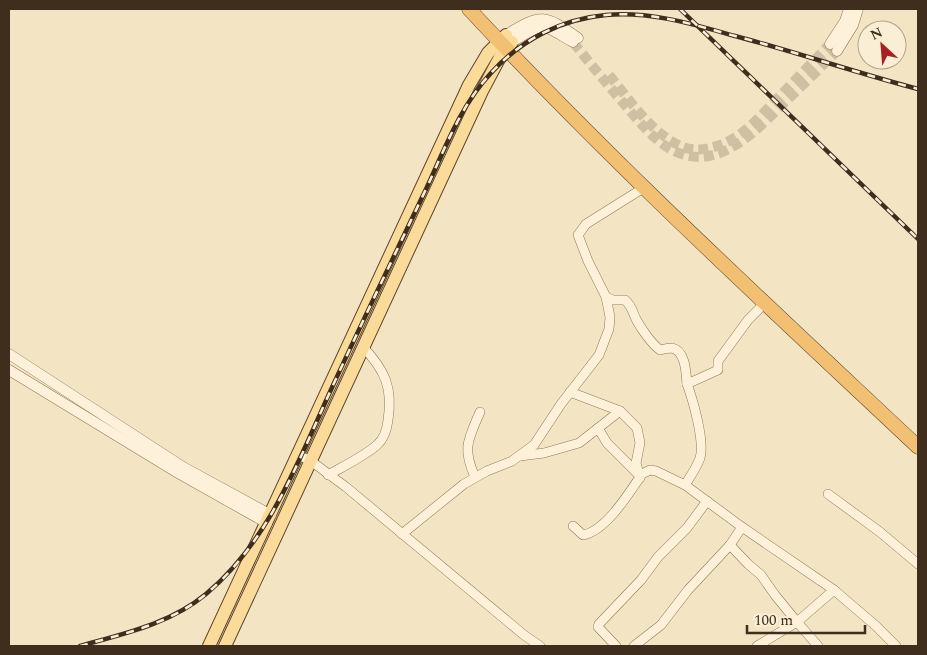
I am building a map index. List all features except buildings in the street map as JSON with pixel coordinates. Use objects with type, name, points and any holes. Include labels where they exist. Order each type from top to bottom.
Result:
[{"type":"highway","points":[[469,9],[544,76],[747,274],[918,434]]},
{"type":"highway","points":[[482,9],[538,83],[765,304],[918,447]]},
{"type":"main road","points":[[225,646],[506,42]]},
{"type":"main road","points":[[209,646],[469,85],[488,53],[506,42]]},
{"type":"street","points":[[848,9],[834,47],[853,25],[858,9]]},
{"type":"street","points":[[506,42],[535,19],[547,19],[557,22],[575,40]]},
{"type":"street","points":[[402,534],[464,484],[487,471],[512,462],[534,445],[570,392],[599,356],[609,329],[610,317],[606,297],[588,261],[578,235],[586,224],[644,187]]},
{"type":"street","points":[[606,297],[613,300],[625,300],[631,306],[638,323],[646,332],[652,344],[660,350],[671,348],[678,350],[685,363],[700,447],[700,457],[685,485]]},
{"type":"street","points":[[688,384],[718,370],[718,361],[748,320],[765,304]]},
{"type":"street","points":[[328,475],[379,444],[386,431],[391,403],[389,388],[378,363],[363,347]]},
{"type":"street","points":[[9,354],[183,467],[269,519]]},
{"type":"street","points":[[9,370],[178,474],[269,519]]},
{"type":"street","points":[[570,392],[620,411],[637,428],[640,443],[636,463],[639,476]]},
{"type":"street","points":[[519,456],[544,453],[579,443],[620,411]]},
{"type":"street","points":[[476,477],[468,460],[468,441],[480,412]]},
{"type":"street","points":[[598,428],[607,443],[639,476]]},
{"type":"street","points":[[298,455],[311,461],[346,487],[524,635],[540,646]]},
{"type":"street","points":[[572,526],[583,535],[592,533],[609,518],[639,476],[645,471],[650,470],[666,475],[685,485],[834,590],[896,646]]},
{"type":"street","points":[[828,494],[880,532],[918,564]]},
{"type":"street","points":[[616,646],[598,627],[599,624],[641,580],[658,556],[687,528],[707,501]]},
{"type":"street","points":[[634,646],[661,625],[688,590],[730,544],[742,527]]},
{"type":"street","points":[[730,544],[748,564],[762,575],[796,622],[818,646]]},
{"type":"street","points":[[756,646],[796,622],[834,590]]},
{"type":"tunnel","points":[[573,42],[633,115],[654,137],[678,153],[696,157],[713,155],[729,149],[744,139],[773,114],[837,51]]},
{"type":"tunnel","points":[[609,75],[642,116],[661,134],[683,147],[702,149],[723,144],[746,130],[830,44]]},
{"type":"railway","points":[[680,9],[918,239]]},
{"type":"railway","points":[[80,646],[146,627],[177,613],[206,594],[229,572],[249,548],[266,523],[296,467],[462,113],[480,85],[491,73],[529,41],[558,26],[589,17],[622,14],[639,15],[687,23],[719,31],[918,89]]}]
